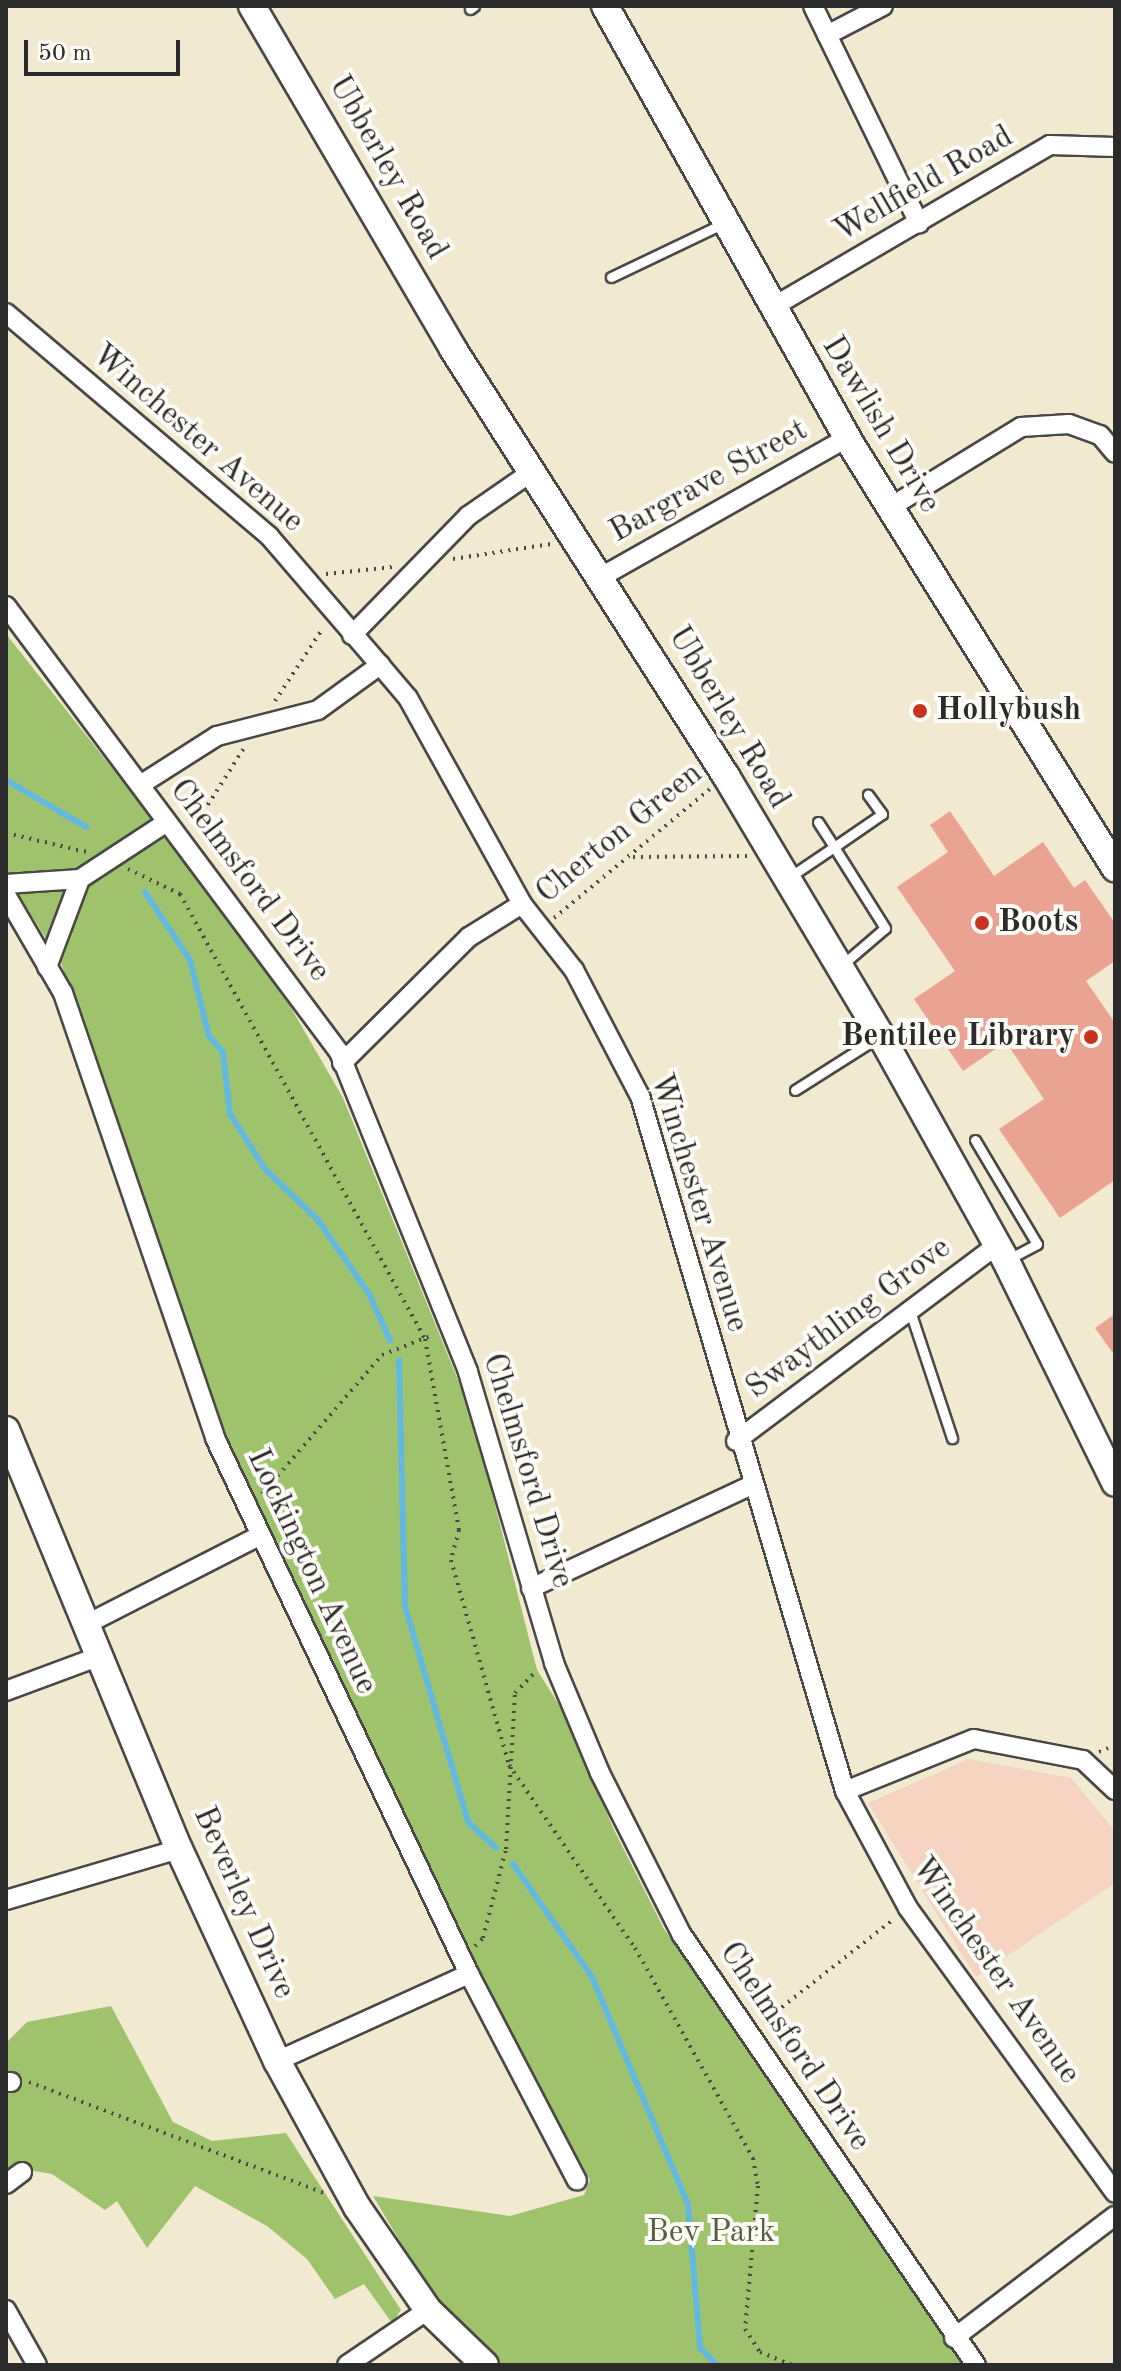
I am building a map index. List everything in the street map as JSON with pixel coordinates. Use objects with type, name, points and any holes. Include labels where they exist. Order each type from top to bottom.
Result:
[{"type":"street","name":"Ubberley Road","points":[[252,6],[533,471],[726,776],[881,1036],[1002,1253],[1115,1483]]},
{"type":"street","name":"Dawlish Drive","points":[[605,6],[771,308],[847,438],[1115,868]]},
{"type":"street","points":[[813,6],[919,223]]},
{"type":"street","points":[[827,35],[883,6]]},
{"type":"street","name":"Wellfield Road","points":[[771,308],[1050,145],[1115,147]]},
{"type":"street","name":"Winchester Avenue","points":[[6,313],[269,536],[408,698],[522,904],[574,970],[640,1096],[736,1441],[845,1791],[908,1908],[1115,2193]]},
{"type":"street","points":[[889,508],[1021,427],[1069,424],[1100,435],[1115,453]]},
{"type":"street","name":"Bargrave Street","points":[[601,577],[847,438]]},
{"type":"street","points":[[352,635],[468,516],[533,471]]},
{"type":"street","name":"Chelmsford Drive","points":[[6,606],[342,1063],[450,1327],[554,1663],[682,1935],[954,2338],[976,2365]]},
{"type":"street","points":[[140,785],[217,736],[318,710],[380,665]]},
{"type":"street","points":[[6,884],[80,879],[167,822]]},
{"type":"street","points":[[47,967],[80,879]]},
{"type":"street","name":"Lockington Avenue","points":[[6,895],[63,993],[215,1438],[466,1966],[577,2181]]},
{"type":"street","points":[[342,1063],[469,937],[522,904]]},
{"type":"street","name":"Swaythling Grove","points":[[736,1441],[910,1311],[1002,1253]]},
{"type":"street","name":"Beverley Drive","points":[[6,1430],[89,1623],[179,1849],[277,2061],[357,2207],[428,2310],[485,2365]]},
{"type":"street","points":[[531,1588],[750,1486]]},
{"type":"street","points":[[89,1623],[261,1535]]},
{"type":"street","points":[[6,1691],[100,1656]]},
{"type":"street","points":[[845,1791],[974,1739],[1083,1760],[1115,1790]]},
{"type":"street","points":[[6,1900],[179,1849]]},
{"type":"street","points":[[277,2061],[466,1966]]},
{"type":"street","points":[[6,2184],[22,2172]]},
{"type":"street","points":[[954,2338],[1115,2216]]},
{"type":"street","points":[[6,2310],[37,2365]]},
{"type":"street","points":[[347,2365],[428,2310]]},
{"type":"lane","points":[[611,277],[726,222]]},
{"type":"lane","points":[[786,879],[882,814],[868,795]]},
{"type":"lane","points":[[818,822],[885,928],[839,967]]},
{"type":"lane","points":[[795,1090],[881,1036]]},
{"type":"lane","points":[[975,1140],[1037,1244],[1002,1253]]},
{"type":"lane","points":[[910,1311],[952,1438]]},
{"type":"path","name":"Cherton Green","points":[[542,926],[631,857],[726,776]]},
{"type":"path","points":[[6,833],[108,862],[180,894],[425,1339],[459,1530],[451,1560],[509,1765],[635,1948],[753,2158],[758,2186],[745,2329],[760,2352],[792,2365]]},
{"type":"path","points":[[631,857],[772,856]]},
{"type":"path","points":[[248,1509],[382,1355],[450,1327]]},
{"type":"path","points":[[466,1966],[483,1938],[506,1849],[515,1693],[554,1663]]},
{"type":"path","points":[[748,2033],[908,1908]]},
{"type":"path","points":[[8,2082],[34,2082],[357,2207]]},
{"type":"shaded area","points":[[969,1759],[1071,1778],[1115,1831],[1115,1883],[976,1977],[868,1803]]},
{"type":"green space","name":"Bev Park","points":[[6,634],[184,859],[290,1006],[343,1098],[472,1414],[537,1670],[566,1716],[614,1830],[664,1929],[963,2365],[501,2365],[436,2302],[373,2196],[510,2216],[584,2195],[590,2180],[468,1952],[205,1395],[61,963],[6,874]]},
{"type":"green space","points":[[111,2006],[173,2122],[212,2141],[286,2133],[401,2310],[392,2323],[364,2284],[335,2299],[307,2259],[267,2226],[195,2186],[147,2248],[117,2201],[105,2210],[52,2174],[22,2169],[6,2181],[6,2043],[27,2022]]},
{"type":"building","points":[[950,811],[994,876],[1043,842],[1074,888],[1085,880],[1115,923],[1115,961],[1086,981],[1115,1023],[1115,1180],[1060,1218],[999,1129],[1044,1099],[1006,1042],[963,1071],[914,999],[955,971],[897,887],[948,852],[930,825]]},
{"type":"building","points":[[1115,1314],[1115,1356],[1095,1328]]},
{"type":"waterway","points":[[6,780],[86,827]]},
{"type":"waterway","points":[[145,892],[190,960],[209,1036],[223,1052],[230,1114],[265,1169],[318,1220],[369,1294],[390,1340]]},
{"type":"waterway","points":[[399,1360],[405,1606],[468,1822],[496,1848]]},
{"type":"waterway","points":[[513,1864],[592,1977],[688,2204],[700,2347],[717,2365]]},
{"type":"place","name":"Hollybush","points":[[920,711]]},
{"type":"place","name":"Boots","points":[[982,923]]},
{"type":"place","name":"Bentilee Library","points":[[1091,1037]]}]
